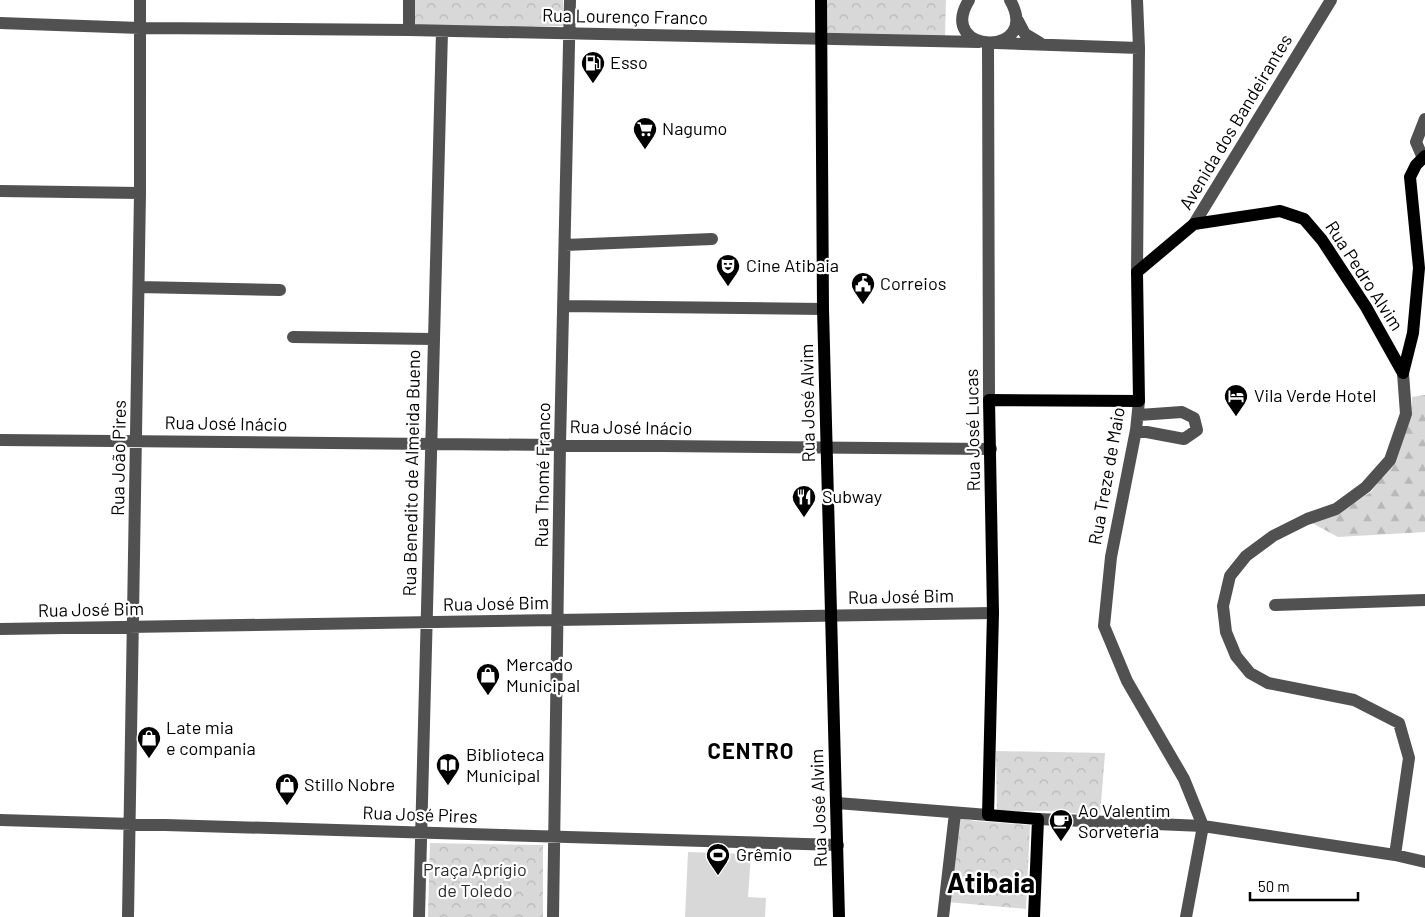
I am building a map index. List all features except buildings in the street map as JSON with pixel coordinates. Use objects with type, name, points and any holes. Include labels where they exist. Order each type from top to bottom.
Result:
[{"type":"main road","name":"Rua José Alvim","points":[[821,0],[823,309],[839,917]]},
{"type":"main road","points":[[1403,373],[1413,333],[1419,268],[1410,177],[1424,156]]},
{"type":"main road","name":"Rua Pedro Alvim","points":[[1194,224],[1280,211],[1304,219],[1322,240],[1366,307],[1403,373]]},
{"type":"main road","name":"Avenida dos Bandeirantes","points":[[1137,272],[1194,224]]},
{"type":"main road","name":"Rua Treze de Maio","points":[[1137,272],[1139,401]]},
{"type":"main road","points":[[990,400],[1139,401]]},
{"type":"main road","name":"Rua José Lucas","points":[[988,815],[993,613],[990,400]]},
{"type":"main road","points":[[988,815],[1038,819],[1034,917]]},
{"type":"street","name":"Rua João Pires","points":[[128,917],[139,287],[140,0]]},
{"type":"street","points":[[409,0],[409,30]]},
{"type":"street","name":"Rua Thomé Franco","points":[[553,917],[559,620],[560,445],[570,0]]},
{"type":"street","points":[[969,0],[963,15],[963,23],[972,38],[988,43],[1010,34],[1016,17]]},
{"type":"street","points":[[1010,0],[1025,34],[1045,45]]},
{"type":"street","name":"Rua Treze de Maio","points":[[1137,0],[1139,48],[1137,272]]},
{"type":"street","name":"Avenida dos Bandeirantes","points":[[1194,224],[1331,0]]},
{"type":"street","name":"Rua Lourenço Franco","points":[[0,23],[140,28],[409,30],[821,39],[1139,48]]},
{"type":"street","name":"Rua Benedito de Almeida Bueno","points":[[419,917],[442,31]]},
{"type":"street","name":"Rua José Lucas","points":[[988,43],[990,400]]},
{"type":"street","points":[[1424,156],[1416,142],[1425,119]]},
{"type":"street","points":[[0,191],[140,194]]},
{"type":"street","points":[[565,245],[712,239]]},
{"type":"street","points":[[139,287],[280,290]]},
{"type":"street","points":[[564,306],[823,309]]},
{"type":"street","points":[[293,337],[433,339]]},
{"type":"street","points":[[1395,855],[1408,758],[1399,723],[1354,700],[1268,683],[1250,673],[1236,656],[1229,640],[1223,606],[1230,576],[1246,556],[1273,536],[1307,519],[1336,509],[1366,486],[1390,460],[1406,414],[1403,373]]},
{"type":"street","name":"Rua Treze de Maio","points":[[1139,401],[1139,414],[1111,557],[1104,626],[1127,681],[1184,779],[1203,826]]},
{"type":"street","points":[[1136,430],[1184,440],[1197,430],[1194,418],[1182,412],[1139,414]]},
{"type":"street","name":"Rua José Inácio","points":[[0,440],[991,449]]},
{"type":"street","points":[[1275,605],[1425,600]]},
{"type":"street","name":"Rua José Bim","points":[[0,629],[993,613]]},
{"type":"street","points":[[837,803],[988,815]]},
{"type":"street","points":[[944,917],[955,813]]},
{"type":"street","points":[[1038,819],[1203,826],[1395,855],[1425,862]]},
{"type":"street","name":"Rua José Pires","points":[[0,820],[838,845]]},
{"type":"street","points":[[1186,917],[1203,826]]},
{"type":"green space","points":[[413,0],[563,0],[563,26],[412,27]]},
{"type":"green space","points":[[826,0],[946,0],[945,37],[826,35]]},
{"type":"green space","points":[[1425,395],[1425,532],[1338,537],[1310,522],[1340,512],[1371,492],[1393,462],[1412,416],[1412,397]]},
{"type":"green space","points":[[996,751],[1105,753],[1100,816],[1052,811],[997,811]]},
{"type":"green space","points":[[959,818],[1030,825],[1026,909],[947,902]]},
{"type":"green space","name":"Praça Aprígio de Toledo","points":[[430,843],[543,845],[543,917],[428,917]]},
{"type":"green space","name":"Grêmio","points":[[688,852],[751,854],[748,897],[766,898],[765,917],[685,917]]},
{"type":"place","name":"Esso","points":[[593,84]]},
{"type":"place","name":"Nagumo","points":[[645,150]]},
{"type":"place","name":"Cine Atibaia","points":[[728,287]]},
{"type":"place","name":"Correios","points":[[863,305]]},
{"type":"place","name":"Vila Verde Hotel","points":[[1236,417]]},
{"type":"place","name":"Subway","points":[[804,518]]},
{"type":"place","name":"Mercado Municipal","points":[[488,696]]},
{"type":"place","name":"Late mia e compania","points":[[149,759]]},
{"type":"place","name":"Biblioteca Municipal","points":[[448,786]]},
{"type":"place","name":"Stillo Nobre","points":[[287,806]]},
{"type":"place","name":"Ao Valentim Sorveteria","points":[[1061,842]]},
{"type":"place","name":"Grêmio","points":[[718,876]]},
{"type":"district","name":"CENTRO","points":[[751,751]]},
{"type":"district","name":"Atibaia","points":[[991,883]]}]
